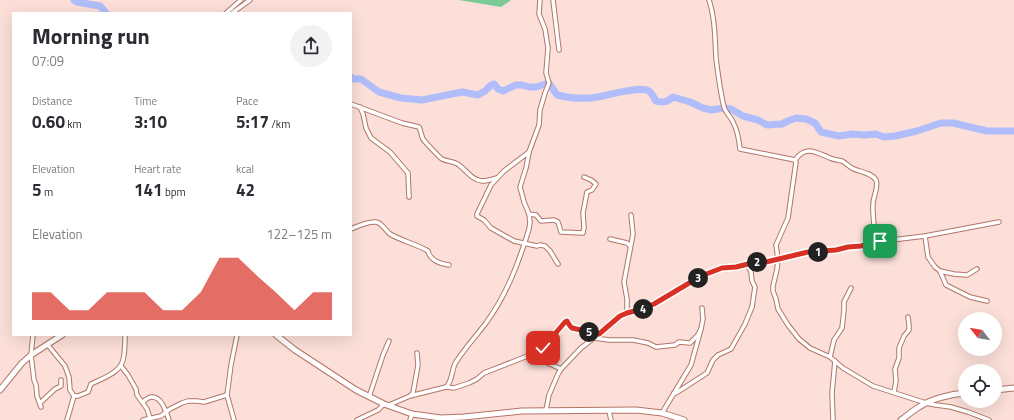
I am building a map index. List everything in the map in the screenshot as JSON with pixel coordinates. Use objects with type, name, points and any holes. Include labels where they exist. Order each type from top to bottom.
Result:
[{"type":"street","points":[[227,12],[241,0]]},
{"type":"street","points":[[233,12],[250,0]]},
{"type":"street","points":[[446,388],[450,382],[454,366],[486,323],[506,291],[525,244],[530,222],[530,214],[524,202],[520,187],[526,168],[528,152],[539,125],[540,110],[544,93],[549,83],[546,73],[548,48],[545,29],[539,14],[540,0]]},
{"type":"street","points":[[553,0],[559,50]]},
{"type":"street","points":[[709,0],[712,9],[718,71],[724,108],[734,123],[739,136],[740,149],[795,160]]},
{"type":"street","points":[[352,104],[402,123],[419,127],[422,138],[438,156],[459,165],[476,179],[482,181],[498,178]]},
{"type":"street","points":[[360,107],[366,128],[371,138],[390,152],[408,173],[409,196]]},
{"type":"street","points":[[871,243],[874,237],[875,229],[873,203],[877,186],[876,180],[870,175],[850,168],[843,161],[830,158],[813,151],[798,155],[795,160],[796,162],[788,218],[776,245],[778,259],[773,282],[773,291],[780,313],[799,339],[810,348],[830,357],[843,368],[873,386],[936,406],[951,407],[979,415],[989,420]]},
{"type":"street","points":[[528,152],[504,171],[498,178],[488,191],[477,216],[484,220],[491,228],[514,241],[536,246],[545,246],[558,264]]},
{"type":"street","points":[[530,214],[536,215],[541,221],[554,220],[558,222],[561,232],[583,233],[583,212],[587,192],[592,190],[596,184],[584,177]]},
{"type":"street","points":[[627,313],[627,299],[624,282],[633,234],[631,215]]},
{"type":"street","points":[[352,229],[374,221],[378,222],[389,233],[428,251],[429,255],[433,259],[442,264],[449,265]]},
{"type":"street","points":[[546,410],[549,395],[558,374],[581,348],[620,316],[654,304],[701,276],[722,268],[766,262],[808,252],[836,250],[880,241],[924,236],[999,222]]},
{"type":"street","points":[[924,236],[928,257],[940,271],[967,275],[977,269]]},
{"type":"street","points":[[610,239],[628,243],[630,246]]},
{"type":"street","points":[[674,393],[707,373],[713,360],[730,349],[745,324],[752,307],[755,287],[747,264]]},
{"type":"street","points":[[940,271],[946,286],[970,297],[986,301]]},
{"type":"street","points":[[830,357],[834,340],[842,328],[844,302],[851,288]]},
{"type":"street","points":[[662,413],[690,364],[701,329],[703,319],[702,308]]},
{"type":"street","points":[[894,392],[896,381],[895,369],[899,358],[899,348],[904,336],[909,330],[908,317]]},
{"type":"street","points":[[535,357],[567,321],[572,328],[599,334]]},
{"type":"street","points":[[594,338],[609,340],[633,340],[648,343],[656,347],[675,345],[679,342],[690,342],[697,336],[701,329]]},
{"type":"street","points":[[33,336],[31,355],[34,380],[40,405],[55,389],[60,386],[61,380]]},
{"type":"street","points":[[0,390],[31,355],[60,336]]},
{"type":"street","points":[[74,396],[88,392],[91,384],[112,373],[121,366],[123,360],[125,336]]},
{"type":"street","points":[[234,420],[227,395],[237,336]]},
{"type":"street","points":[[277,336],[295,350],[356,390],[385,405],[412,414],[441,418],[464,418],[498,413],[546,410],[636,410],[662,413],[671,418],[684,420]]},
{"type":"street","points":[[369,397],[389,341]]},
{"type":"street","points":[[47,344],[65,366],[69,377],[70,390],[74,396],[67,420]]},
{"type":"street","points":[[410,396],[413,393],[418,365],[417,353]]},
{"type":"street","points":[[357,420],[385,405],[393,404],[410,396],[446,388],[454,388],[469,383],[484,373],[530,356],[561,369]]},
{"type":"street","points":[[833,420],[832,394],[835,361]]},
{"type":"street","points":[[121,366],[133,383],[137,395],[147,409],[150,418]]},
{"type":"street","points":[[1002,389],[1014,388]]},
{"type":"street","points":[[901,420],[926,403],[958,394]]},
{"type":"street","points":[[143,420],[161,416],[188,401],[204,402],[227,395]]},
{"type":"street","points":[[143,402],[149,397],[161,402],[169,420]]},
{"type":"street","points":[[609,411],[611,420]]},
{"type":"street","points":[[410,420],[412,414]]},
{"type":"green space","points":[[459,0],[511,0],[501,7]]},
{"type":"waterway","points":[[74,0],[77,2],[100,6],[105,12]]},
{"type":"waterway","points":[[352,78],[361,79],[379,92],[401,98],[422,100],[462,92],[478,95],[494,84],[498,89],[503,91],[516,85],[536,87],[549,83],[557,95],[569,98],[591,98],[637,89],[649,91],[656,101],[665,102],[673,97],[711,110],[724,108],[731,109],[743,116],[758,120],[767,125],[782,124],[796,118],[806,119],[815,123],[821,132],[839,136],[852,134],[876,134],[884,137],[895,136],[941,123],[953,123],[987,131],[1014,131]]},
{"type":"route","points":[[543,348],[567,321],[572,328],[599,334],[620,316],[654,304],[701,276],[722,268],[736,267],[756,262],[766,262],[808,252],[861,246],[880,241]]}]
